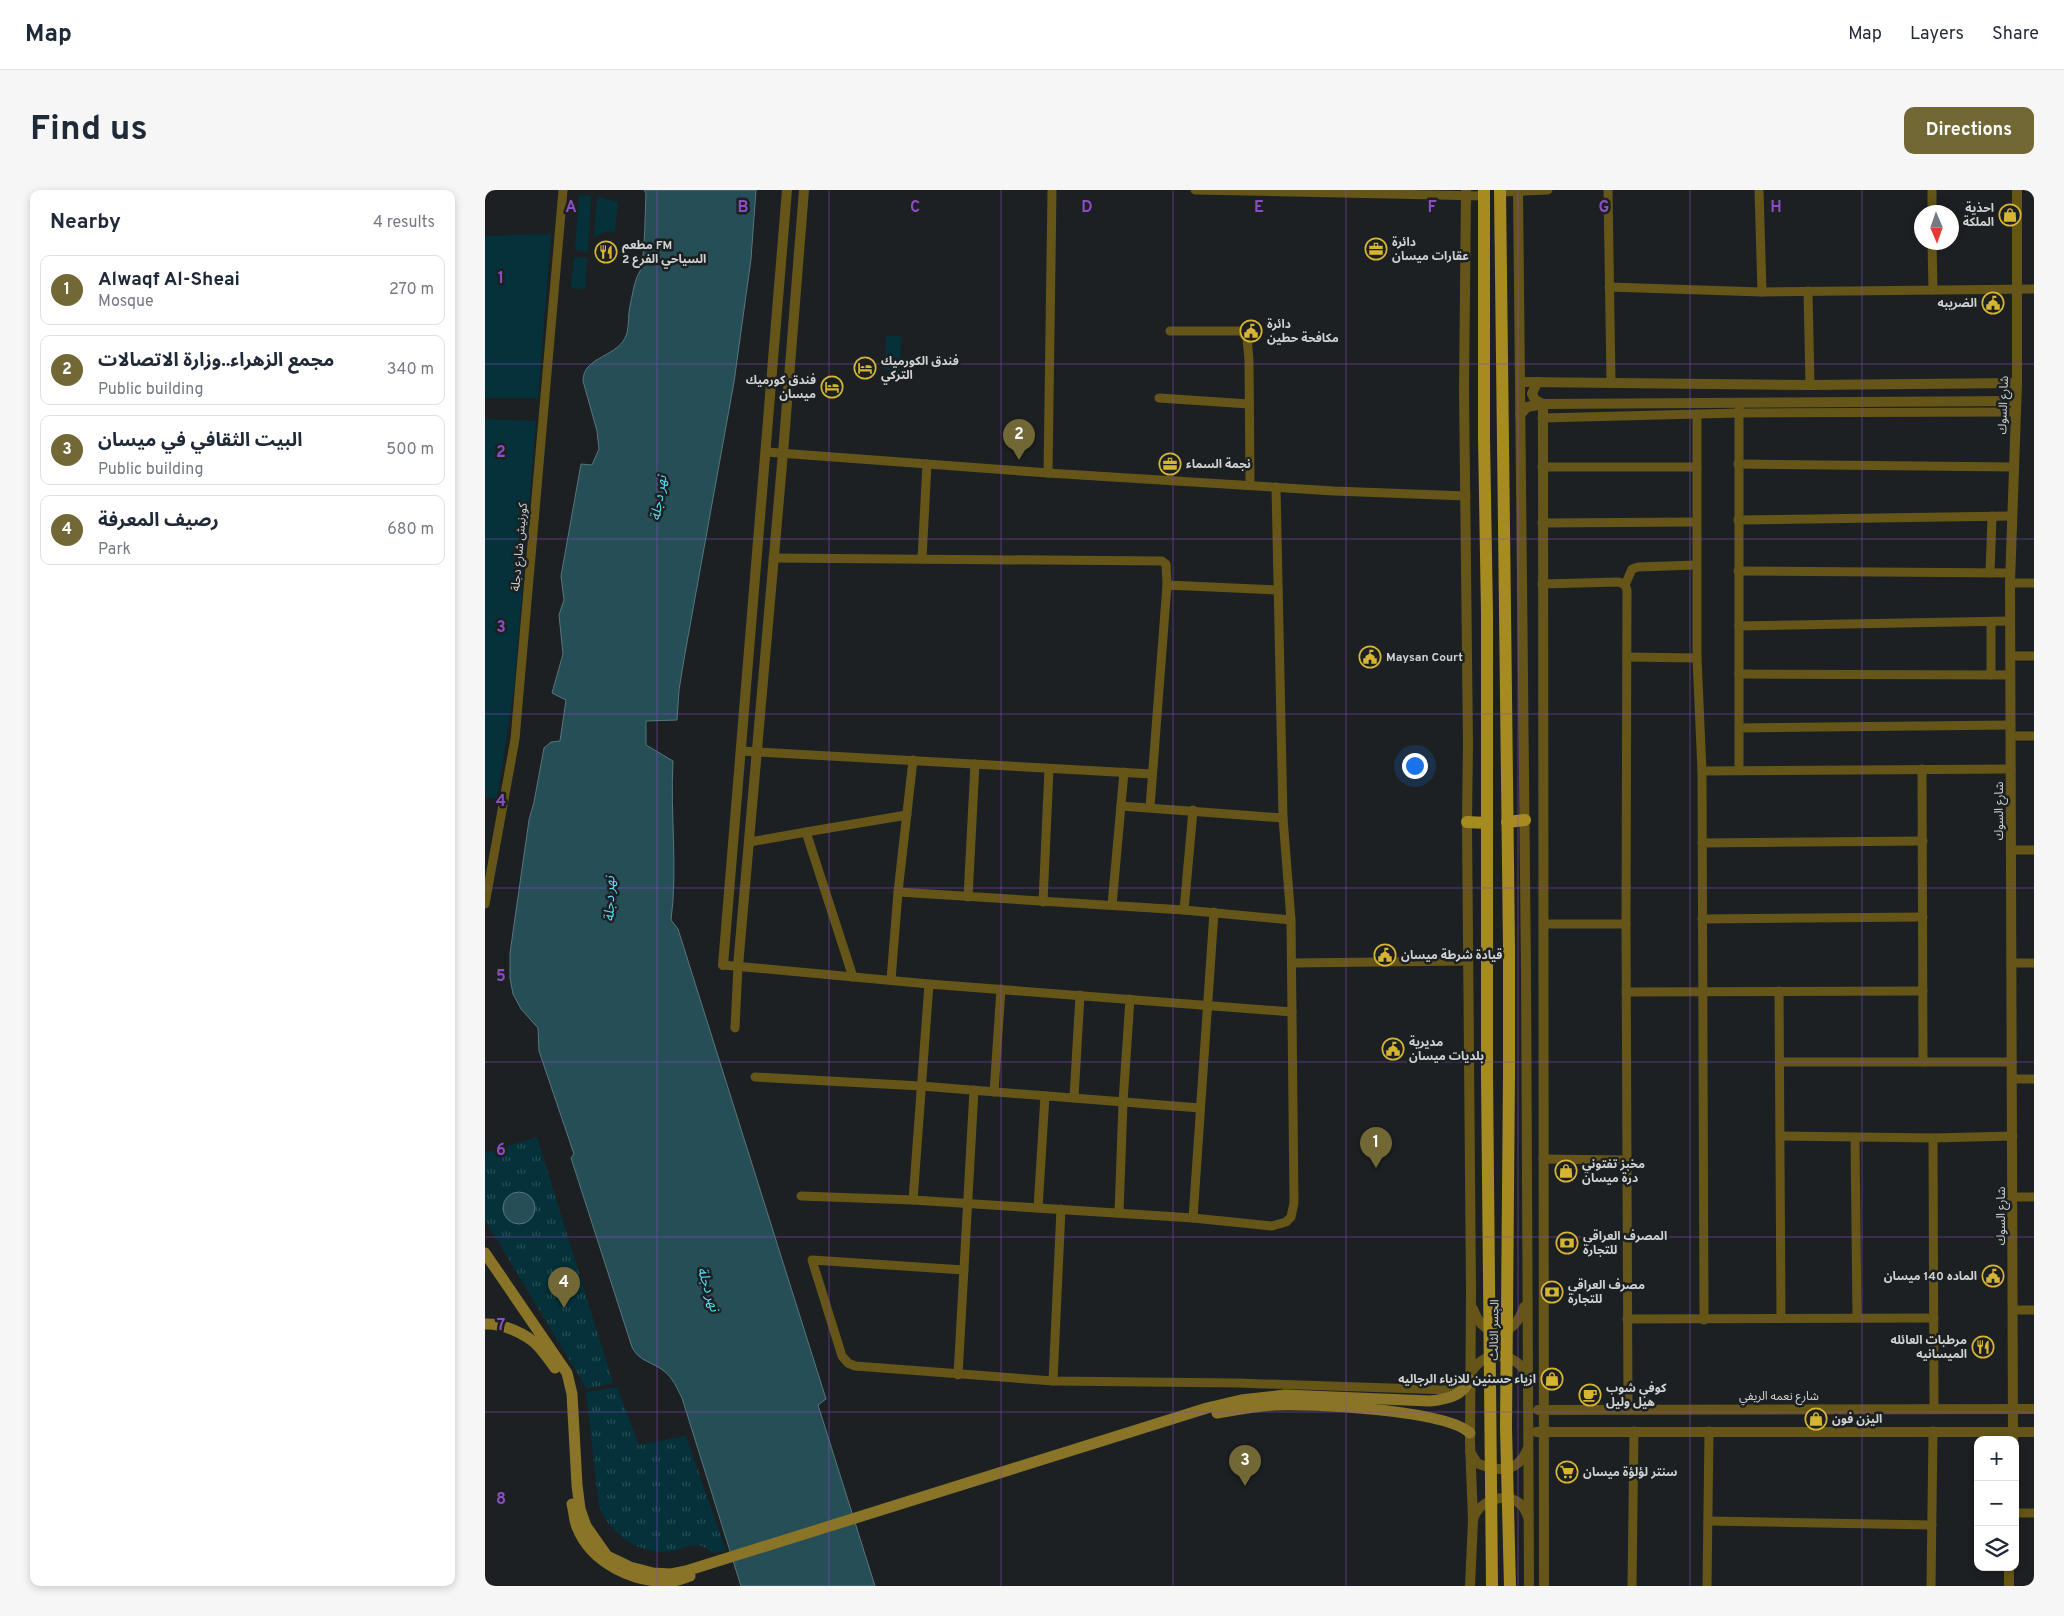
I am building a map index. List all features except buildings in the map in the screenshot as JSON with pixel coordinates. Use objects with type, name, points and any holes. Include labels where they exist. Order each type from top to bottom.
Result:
[{"type":"main road","name":"الجسر الثالث","points":[[1500,191],[1509,1074],[1506,1428],[1510,1586]]},
{"type":"main road","name":"الجسر الثالث","points":[[1484,193],[1484,438],[1487,614],[1487,1076],[1492,1586]]},
{"type":"main road","points":[[1507,822],[1525,820]]},
{"type":"main road","points":[[1467,822],[1486,823]]},
{"type":"main road","points":[[485,1253],[543,1344]]},
{"type":"main road","points":[[485,1316],[502,1319],[529,1330],[567,1373],[571,1394],[580,1509],[586,1526],[607,1556],[630,1567],[653,1573],[671,1574],[685,1571],[1241,1400],[1285,1395],[1430,1401],[1453,1397],[1461,1392],[1470,1379]]},
{"type":"main road","points":[[485,1324],[508,1329],[543,1344]]},
{"type":"main road","points":[[485,1332],[508,1329]]},
{"type":"main road","points":[[1207,1411],[1273,1405],[1317,1405],[1435,1418],[1462,1426],[1470,1433]]},
{"type":"street","name":"كورنيش شارع دجلة","points":[[485,904],[486,888],[515,739],[563,190]]},
{"type":"street","points":[[787,190],[723,965],[929,984],[1080,994],[1292,1012]]},
{"type":"street","points":[[735,1028],[738,966],[758,752],[804,190]]},
{"type":"street","points":[[1048,473],[1053,190]]},
{"type":"street","points":[[1195,190],[1484,193]]},
{"type":"street","points":[[1500,191],[1548,190]]},
{"type":"street","points":[[1608,190],[1611,382]]},
{"type":"street","points":[[1759,190],[1762,292]]},
{"type":"street","points":[[1931,190],[1932,205]]},
{"type":"street","name":"شارع السوك","points":[[2013,1436],[2010,578],[2017,383],[2017,190]]},
{"type":"street","points":[[1518,191],[1525,820],[1529,1586]]},
{"type":"street","points":[[1466,192],[1464,390],[1469,753],[1467,822],[1471,1291],[1470,1451],[1473,1520],[1470,1586]]},
{"type":"street","points":[[1933,250],[1933,290]]},
{"type":"street","points":[[779,277],[797,278]]},
{"type":"street","points":[[1609,287],[1762,292],[2034,290]]},
{"type":"street","points":[[1808,291],[1810,385]]},
{"type":"street","points":[[1169,331],[1241,331],[1247,338],[1249,360],[1250,485]]},
{"type":"street","points":[[1519,382],[1810,385],[2017,383]]},
{"type":"street","points":[[1537,382],[1532,394],[1535,400],[1543,404]]},
{"type":"street","points":[[1159,398],[1249,404]]},
{"type":"street","points":[[1520,415],[1527,407],[1543,404],[1739,408],[2016,406]]},
{"type":"street","points":[[1543,404],[1542,1431],[1544,1586]]},
{"type":"street","points":[[1543,418],[1697,414],[1739,408]]},
{"type":"street","points":[[1739,408],[1739,770]]},
{"type":"street","points":[[1697,414],[1697,658],[1702,771],[1704,1320]]},
{"type":"street","points":[[766,452],[1048,473],[1466,496]]},
{"type":"street","points":[[922,559],[927,464]]},
{"type":"street","points":[[1738,464],[2014,466]]},
{"type":"street","points":[[1542,467],[1697,467]]},
{"type":"street","points":[[801,1196],[968,1203],[1193,1218],[1272,1226],[1286,1222],[1291,1217],[1294,1203],[1292,963],[1291,920],[1283,818],[1276,486]]},
{"type":"street","points":[[1990,573],[1992,516]]},
{"type":"street","points":[[1738,520],[2012,516]]},
{"type":"street","points":[[1542,523],[1696,522]]},
{"type":"street","points":[[773,558],[1162,561],[1166,564],[1167,585],[1150,807]]},
{"type":"street","points":[[1628,1410],[1627,590],[1625,584],[1632,569],[1637,567],[1696,565]]},
{"type":"street","points":[[1739,571],[1990,573],[2034,584]]},
{"type":"street","points":[[1542,584],[1619,582],[1625,584]]},
{"type":"street","points":[[1167,585],[1278,590]]},
{"type":"street","points":[[1739,626],[2010,621]]},
{"type":"street","points":[[1991,622],[1991,675]]},
{"type":"street","points":[[1627,656],[1697,658]]},
{"type":"street","points":[[2010,656],[2034,656]]},
{"type":"street","points":[[1739,674],[2011,675]]},
{"type":"street","points":[[1739,728],[2011,730],[2034,736]]},
{"type":"street","points":[[741,750],[1152,774]]},
{"type":"street","points":[[891,980],[898,892],[913,760]]},
{"type":"street","points":[[968,897],[975,764]]},
{"type":"street","points":[[1043,902],[1049,769]]},
{"type":"street","points":[[1702,771],[2011,769]]},
{"type":"street","points":[[1922,770],[1923,1062]]},
{"type":"street","points":[[1112,905],[1124,772]]},
{"type":"street","points":[[1121,806],[1283,818]]},
{"type":"street","points":[[1184,910],[1193,810]]},
{"type":"street","points":[[750,842],[907,815]]},
{"type":"street","points":[[806,832],[853,977]]},
{"type":"street","points":[[1702,843],[1923,841]]},
{"type":"street","points":[[2011,850],[2034,850]]},
{"type":"street","points":[[898,892],[1214,912],[1291,920]]},
{"type":"street","points":[[1193,1218],[1199,1108],[1214,912]]},
{"type":"street","points":[[1703,918],[1923,917]]},
{"type":"street","points":[[1543,924],[1626,924]]},
{"type":"street","points":[[1292,963],[1468,962]]},
{"type":"street","points":[[2012,963],[2034,963]]},
{"type":"street","points":[[1526,970],[1543,970]]},
{"type":"street","points":[[913,1200],[929,984]]},
{"type":"street","points":[[994,1092],[1001,988]]},
{"type":"street","points":[[1779,991],[1781,1318]]},
{"type":"street","points":[[1626,992],[1923,991]]},
{"type":"street","points":[[1074,1098],[1080,994]]},
{"type":"street","points":[[1119,1213],[1123,1102],[1130,999]]},
{"type":"street","points":[[1780,1062],[2013,1062]]},
{"type":"street","points":[[755,1077],[921,1086],[1199,1108]]},
{"type":"street","points":[[2013,1079],[2034,1079]]},
{"type":"street","points":[[958,1375],[974,1090]]},
{"type":"street","points":[[1038,1208],[1045,1096]]},
{"type":"street","points":[[1780,1136],[1933,1138],[2013,1136]]},
{"type":"street","points":[[1855,1137],[1857,1318]]},
{"type":"street","points":[[1933,1138],[1934,1408]]},
{"type":"street","points":[[1543,1159],[1627,1160]]},
{"type":"street","points":[[2013,1197],[2034,1197]]},
{"type":"street","points":[[1053,1382],[1061,1209]]},
{"type":"street","points":[[964,1270],[812,1260],[842,1356],[847,1363],[855,1366],[1053,1382],[1237,1383],[1450,1390],[1460,1389],[1470,1379],[1473,1369],[1481,1360],[1497,1356],[1514,1359],[1521,1365],[1527,1377]]},
{"type":"street","points":[[1471,1291],[1476,1318],[1483,1327],[1505,1331],[1514,1326],[1518,1321],[1525,1303],[1527,1289]]},
{"type":"street","points":[[2014,1310],[2034,1310]]},
{"type":"street","points":[[1627,1319],[1934,1318]]},
{"type":"street","name":"شارع نعمه الريفي","points":[[1528,1402],[1533,1408],[1543,1410],[2034,1409]]},
{"type":"street","points":[[1470,1451],[1477,1463],[1501,1470],[1516,1465],[1522,1460],[1532,1433],[1542,1431],[1933,1431],[2013,1436],[2034,1432]]},
{"type":"street","points":[[1632,1586],[1635,1431]]},
{"type":"street","points":[[1931,1586],[1933,1431]]},
{"type":"street","points":[[1707,1586],[1709,1432]]},
{"type":"street","points":[[1473,1520],[1478,1509],[1484,1503],[1501,1499],[1518,1502],[1523,1507],[1529,1522]]},
{"type":"street","points":[[2019,1513],[2034,1513]]},
{"type":"street","points":[[1708,1520],[1932,1525]]},
{"type":"street","points":[[1529,1552],[1543,1551]]},
{"type":"street","points":[[2009,1571],[2009,1586]]},
{"type":"green space","points":[[579,195],[591,196],[588,252],[575,250]]},
{"type":"green space","points":[[597,196],[618,202],[615,233],[607,231],[594,237]]},
{"type":"green space","points":[[551,234],[538,398],[485,398],[485,236]]},
{"type":"green space","points":[[574,257],[587,258],[585,289],[571,288]]},
{"type":"green space","points":[[886,336],[901,336],[900,371],[885,370]]},
{"type":"green space","points":[[485,419],[536,421],[514,689],[497,799],[485,797]]},
{"type":"green space","points":[[537,1137],[613,1383],[587,1389],[485,1220],[485,1153]]},
{"type":"green space","points":[[617,1387],[639,1445],[686,1436],[726,1551],[712,1553],[706,1548],[695,1545],[665,1552],[644,1549],[634,1545],[616,1532],[603,1515],[599,1506],[586,1392]]},
{"type":"water","name":"نهر دجلة","points":[[644,190],[756,190],[751,259],[734,382],[684,659],[677,720],[646,721],[646,745],[673,761],[674,881],[671,920],[678,929],[826,1399],[818,1405],[875,1586],[741,1586],[682,1398],[675,1383],[667,1374],[638,1355],[632,1347],[571,1158],[574,1154],[539,1051],[538,1028],[521,1009],[513,994],[510,978],[510,953],[529,820],[544,748],[551,742],[560,741],[566,700],[552,693],[563,654],[559,615],[564,600],[561,576],[581,464],[592,465],[599,449],[597,431],[583,381],[589,366],[617,347],[627,333],[633,290],[642,266],[646,193]]},
{"type":"water","points":[[519,1192],[531,1196],[535,1208],[531,1220],[519,1224],[507,1220],[503,1208],[507,1196]]},
{"type":"place","name":"احذية الملكة","points":[[2010,215]]},
{"type":"place","name":"دائرة عقارات ميسان","points":[[1376,249]]},
{"type":"place","name":"مطعم FM السياحي الفرع 2","points":[[606,252]]},
{"type":"place","name":"الضريبه","points":[[1993,303]]},
{"type":"place","name":"دائرة مكافحة حطين","points":[[1251,331]]},
{"type":"place","name":"فندق الكورميك التركي","points":[[865,368]]},
{"type":"place","name":"فندق كورميك ميسان","points":[[832,387]]},
{"type":"place","name":"مجمع الزهراء..وزارة الاتصالات","points":[[1019,460]]},
{"type":"place","name":"نجمة السماء","points":[[1170,464]]},
{"type":"place","name":"Maysan Court","points":[[1370,657]]},
{"type":"place","name":"قيادة شرطة ميسان","points":[[1385,955]]},
{"type":"place","name":"مديرية بلديات ميسان","points":[[1393,1049]]},
{"type":"place","name":"Alwaqf Al-Sheai","points":[[1376,1168]]},
{"type":"place","name":"مخبز تفتوني درة ميسان","points":[[1566,1171]]},
{"type":"place","name":"المصرف العراقي للتجارة","points":[[1567,1243]]},
{"type":"place","name":"الماده 140 ميسان","points":[[1993,1276]]},
{"type":"place","name":"مصرف العراقي للتجارة","points":[[1552,1292]]},
{"type":"place","name":"رصيف المعرفة","points":[[564,1308]]},
{"type":"place","name":"مرطبات العائله الميسانيه","points":[[1983,1347]]},
{"type":"place","name":"ازياء حسنين للازياء الرجاليه","points":[[1552,1379]]},
{"type":"place","name":"كوفي شوب هيل وليل","points":[[1590,1395]]},
{"type":"place","name":"اليزن فون","points":[[1816,1419]]},
{"type":"place","name":"سنتر لؤلؤة ميسان","points":[[1567,1472]]},
{"type":"place","name":"البيت الثقافي في ميسان","points":[[1245,1486]]}]
